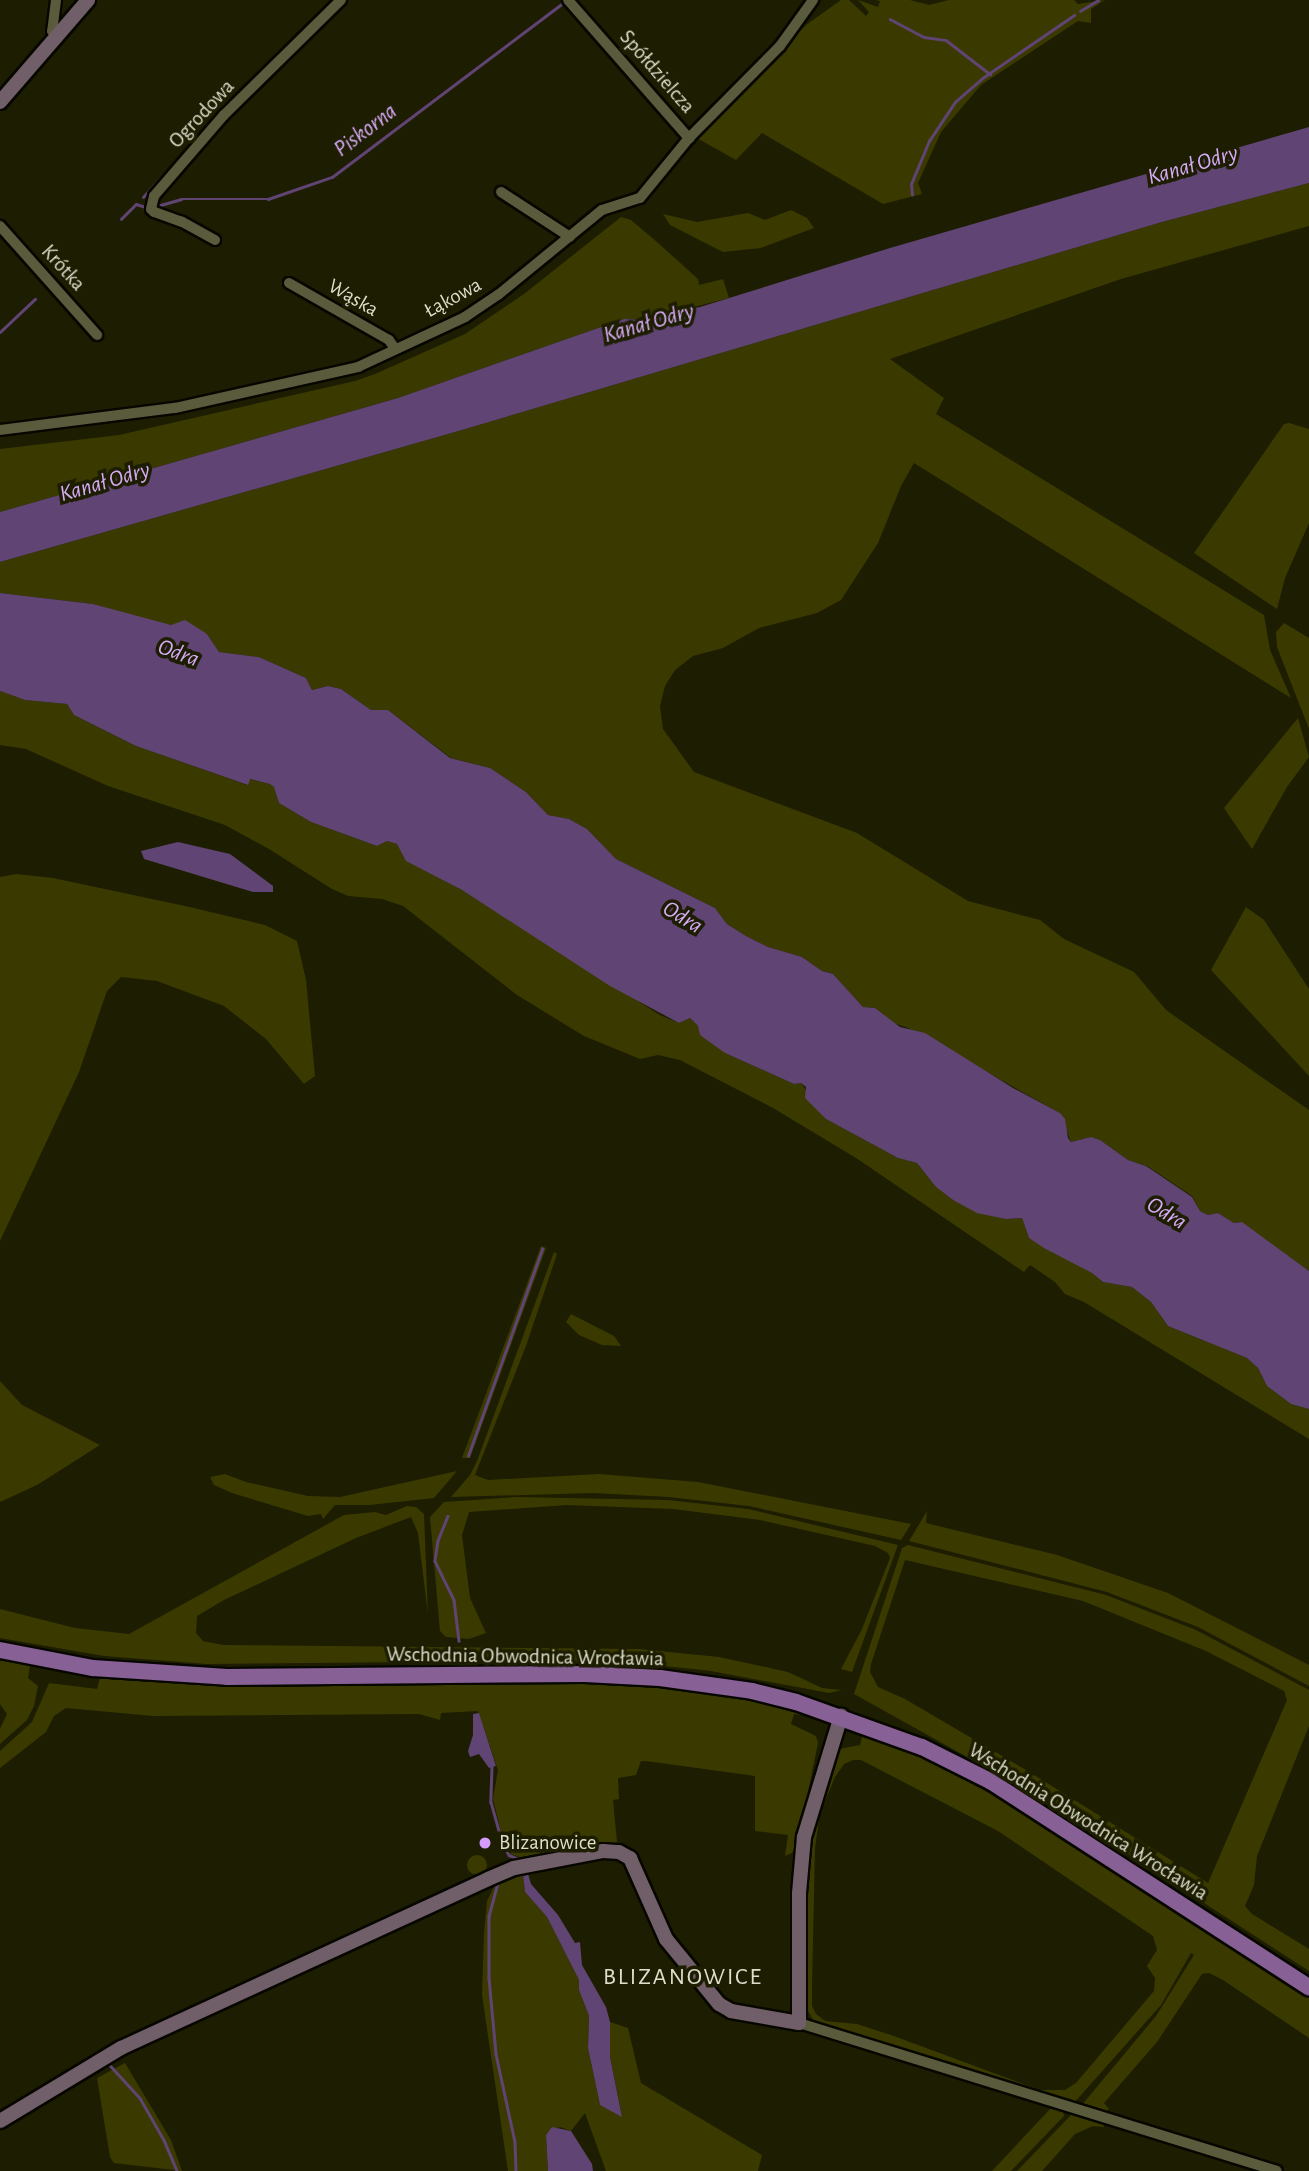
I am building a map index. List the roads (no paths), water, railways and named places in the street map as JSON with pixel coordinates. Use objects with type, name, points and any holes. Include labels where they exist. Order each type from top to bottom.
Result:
[{"type":"main road","name":"Wschodnia Obwodnica Wrocławia","points":[[0,1650],[93,1668],[227,1677],[585,1674],[660,1678],[752,1691],[841,1716],[922,1746],[990,1781],[1309,1987]]},
{"type":"street","points":[[56,0],[52,31],[58,38]]},
{"type":"street","points":[[0,102],[58,38],[88,0]]},
{"type":"street","name":"Ogrodowa","points":[[215,240],[182,222],[154,212],[151,203],[154,196],[224,115],[341,0]]},
{"type":"street","name":"Spółdzielcza","points":[[568,0],[689,138]]},
{"type":"street","name":"Łąkowa","points":[[0,430],[175,408],[358,367],[465,317],[570,237],[602,209],[640,198],[689,138],[780,46],[813,0]]},
{"type":"street","points":[[501,191],[570,237]]},
{"type":"street","name":"Krótka","points":[[0,226],[97,335]]},
{"type":"street","name":"Wąska","points":[[289,283],[390,340],[395,349]]},
{"type":"street","points":[[799,2023],[799,1893],[804,1837],[841,1716]]},
{"type":"street","points":[[0,2120],[121,2048],[499,1874],[603,1851],[619,1852],[630,1858],[666,1939],[719,2004],[732,2011],[799,2023],[1277,2171]]},
{"type":"water","name":"Kanał Odry","points":[[1309,127],[1309,183],[1162,222],[462,430],[0,562],[0,512],[398,398],[624,319],[643,320],[700,307],[890,248]]},
{"type":"water","name":"Odra","points":[[0,593],[93,604],[171,625],[185,620],[207,634],[219,652],[259,657],[306,678],[312,690],[328,686],[341,689],[371,710],[388,710],[450,758],[490,768],[526,792],[548,815],[569,819],[587,829],[616,859],[715,908],[727,924],[746,936],[768,947],[802,957],[822,971],[833,974],[863,1007],[875,1008],[900,1027],[925,1033],[1013,1088],[1060,1113],[1065,1119],[1071,1142],[1091,1137],[1100,1140],[1128,1160],[1146,1166],[1192,1197],[1200,1211],[1208,1215],[1218,1213],[1234,1223],[1242,1222],[1309,1271],[1309,1409],[1291,1404],[1267,1386],[1258,1368],[1247,1358],[1168,1326],[1151,1302],[1132,1287],[1103,1282],[1092,1273],[1044,1248],[1029,1238],[1022,1218],[1006,1219],[977,1213],[953,1200],[936,1187],[917,1163],[898,1158],[826,1119],[805,1098],[806,1087],[801,1083],[794,1084],[725,1053],[700,1035],[698,1026],[690,1018],[679,1023],[610,986],[462,890],[406,861],[397,844],[387,841],[377,846],[311,822],[279,803],[274,787],[270,784],[250,779],[248,785],[136,746],[74,715],[67,704],[25,700],[0,691]]},
{"type":"water","points":[[178,842],[230,854],[273,886],[273,892],[253,892],[144,859],[141,851]]},
{"type":"water","points":[[479,1713],[496,1766],[489,1768],[479,1754],[470,1757],[468,1751],[473,1735],[473,1714]]},
{"type":"water","points":[[528,1874],[531,1884],[558,1915],[575,1943],[580,1942],[582,1965],[606,2007],[610,2022],[610,2057],[622,2117],[600,2105],[588,2048],[589,2016],[579,1990],[579,1980],[547,1917],[525,1892],[523,1875]]},
{"type":"water","points":[[552,2127],[571,2131],[592,2164],[593,2171],[548,2171],[546,2135]]},
{"type":"waterway","points":[[1080,11],[1098,0]]},
{"type":"waterway","name":"Piskorna","points":[[157,206],[181,199],[268,199],[332,177],[563,3]]},
{"type":"waterway","points":[[912,195],[911,184],[929,141],[955,102],[981,79],[1074,15]]},
{"type":"waterway","points":[[890,19],[924,37],[946,40],[990,74]]},
{"type":"waterway","points":[[143,197],[191,145]]},
{"type":"waterway","name":"Piskorna","points":[[121,219],[136,204],[146,207]]},
{"type":"waterway","name":"Piskorna","points":[[0,332],[35,299]]},
{"type":"waterway","points":[[468,1456],[542,1249]]},
{"type":"waterway","points":[[448,1516],[438,1541],[435,1561],[454,1600],[459,1641]]},
{"type":"waterway","points":[[492,1767],[491,1802],[503,1845],[509,1855],[521,1860]]},
{"type":"waterway","points":[[512,1876],[526,1873],[527,1876]]},
{"type":"waterway","points":[[502,1880],[498,1883],[489,1916],[489,1978],[496,2054],[515,2142],[516,2171]]},
{"type":"waterway","points":[[108,2063],[140,2098],[164,2140],[177,2171]]},
{"type":"place","name":"Blizanowice","points":[[485,1843]]},
{"type":"district","name":"BLIZANOWICE","points":[[683,1978]]}]
